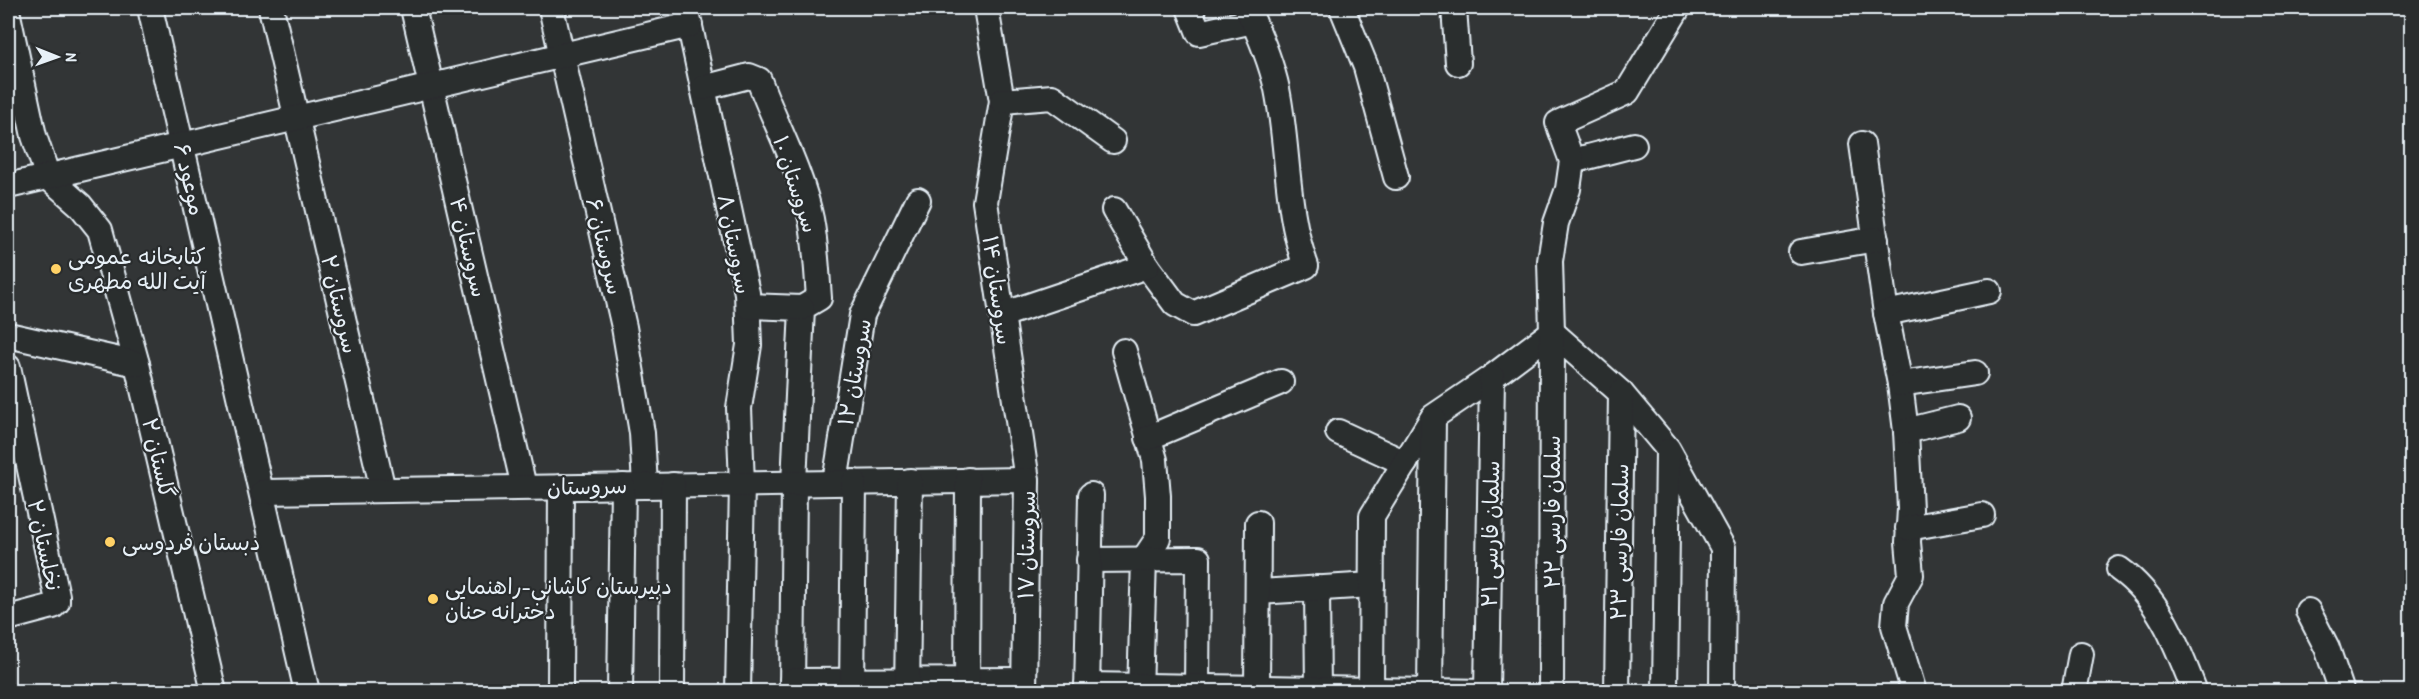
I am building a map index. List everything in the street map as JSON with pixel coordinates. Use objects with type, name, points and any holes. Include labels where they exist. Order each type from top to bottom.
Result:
[{"type":"street","name":"موعود ۶","points":[[150,8],[263,492],[307,692]]},
{"type":"street","name":"سروستان ۲","points":[[271,8],[383,490]]},
{"type":"street","name":"سروستان ۴","points":[[413,8],[524,488]]},
{"type":"street","name":"سروستان ۶","points":[[552,8],[624,327],[642,433],[634,486],[620,692]]},
{"type":"street","name":"سروستان ۱۴","points":[[986,8],[1002,101],[985,202],[1027,480]]},
{"type":"street","points":[[1114,210],[1147,266],[1174,304],[1193,314],[1306,266],[1293,218],[1277,89],[1250,14],[1199,33],[1189,8]]},
{"type":"street","points":[[1342,8],[1366,67],[1396,177]]},
{"type":"street","points":[[1454,8],[1458,63]]},
{"type":"street","points":[[1634,145],[1572,161],[1558,123],[1627,92],[1678,8]]},
{"type":"street","points":[[8,15],[34,136],[48,177],[80,205],[100,230],[136,364],[8,335]]},
{"type":"street","points":[[8,186],[562,56],[688,16]]},
{"type":"street","name":"سروستان ۸","points":[[688,16],[748,306],[749,345],[739,408],[742,484],[738,692]]},
{"type":"street","name":"سروستان ۱۰","points":[[703,88],[749,76],[759,80],[789,152],[811,219],[819,298],[802,308]]},
{"type":"street","points":[[1002,101],[1052,97],[1113,141]]},
{"type":"street","points":[[1862,144],[1886,313],[1900,384],[1906,431],[1911,575],[1896,603],[1894,626],[1914,692]]},
{"type":"street","name":"سلمان فارسی ۲۲","points":[[1551,692],[1552,332],[1550,261],[1556,223],[1568,189],[1572,161]]},
{"type":"street","name":"سروستان ۱۲","points":[[852,686],[845,482],[862,315],[918,200]]},
{"type":"street","points":[[1801,252],[1876,239]]},
{"type":"street","points":[[1002,315],[1147,266]]},
{"type":"street","points":[[1886,313],[1989,291]]},
{"type":"street","points":[[748,306],[802,308],[794,483],[792,686],[1024,686]]},
{"type":"street","points":[[1371,691],[1372,516],[1432,417],[1492,377],[1552,332],[1621,393],[1668,449],[1723,548],[1722,692]]},
{"type":"street","points":[[1124,351],[1155,459],[1158,496],[1158,538],[1144,559],[1140,688]]},
{"type":"street","name":"گلستان ۲","points":[[136,364],[214,692]]},
{"type":"street","name":"نخلستان ۲","points":[[8,367],[57,597],[57,603],[53,606],[8,618]]},
{"type":"street","points":[[1900,384],[1975,373]]},
{"type":"street","name":"سلمان فارسی ۲۱","points":[[1486,692],[1492,377]]},
{"type":"street","points":[[1148,438],[1281,382]]},
{"type":"street","name":"سلمان فارسی ۲۳","points":[[1617,692],[1621,393]]},
{"type":"street","points":[[1430,691],[1432,417]]},
{"type":"street","points":[[1906,431],[1958,418]]},
{"type":"street","points":[[1338,432],[1405,463]]},
{"type":"street","points":[[1665,692],[1668,449]]},
{"type":"street","points":[[967,686],[968,480]]},
{"type":"street","name":"سروستان ۱۷","points":[[910,481],[1027,480],[1024,686]]},
{"type":"street","points":[[907,686],[910,481]]},
{"type":"street","name":"سروستان","points":[[263,492],[910,481]]},
{"type":"street","points":[[672,692],[673,485]]},
{"type":"street","points":[[560,692],[561,487]]},
{"type":"street","points":[[1091,495],[1087,688],[1486,692]]},
{"type":"street","points":[[1908,528],[1982,515]]},
{"type":"street","points":[[1257,689],[1258,523]]},
{"type":"street","points":[[1089,560],[1198,559],[1197,689]]},
{"type":"street","points":[[2119,569],[2133,579],[2158,610],[2176,643],[2195,692]]},
{"type":"street","points":[[1258,592],[1372,585]]},
{"type":"street","points":[[1317,588],[1318,690]]},
{"type":"street","points":[[2308,611],[2326,648],[2342,692]]},
{"type":"street","points":[[2074,692],[2081,654]]},
{"type":"place","name":"کتابخانه عمومی آیت الله مطهری","points":[[56,269]]},
{"type":"place","name":"دبستان فردوسی","points":[[110,542]]},
{"type":"place","name":"دبیرستان کاشانی-راهنمایی دخترانه حنان","points":[[433,599]]}]
